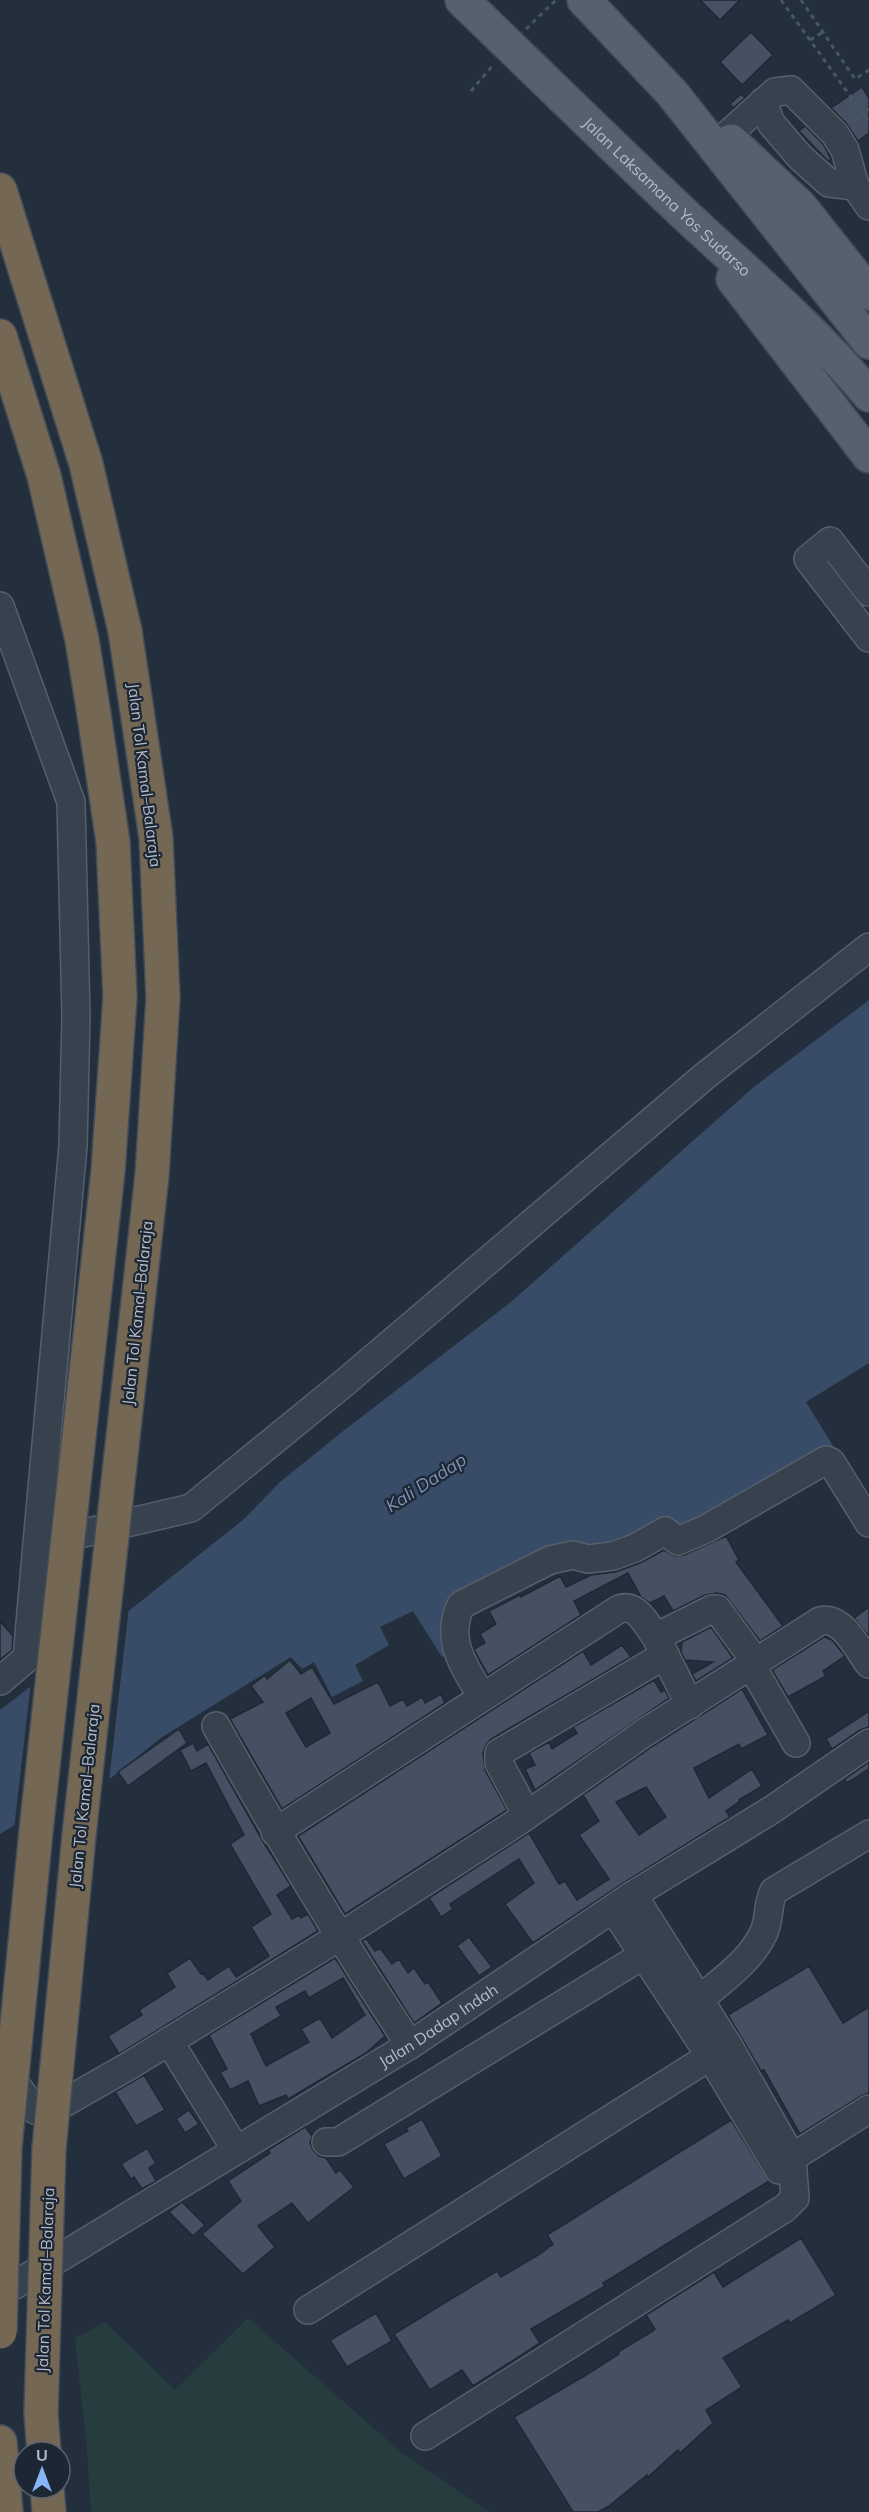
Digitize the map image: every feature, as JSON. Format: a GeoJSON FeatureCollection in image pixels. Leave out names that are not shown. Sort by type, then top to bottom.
{"type":"FeatureCollection","features":[{"type":"Feature","properties":{"kind":"highway","name":"Jalan Tol Kamal–Balaraja"},"geometry":{"type":"LineString","coordinates":[[0,190],[86,464],[125,632],[156,838],[163,998],[152,1175],[80,1824],[48,2149],[41,2414],[43,2440]]}},
{"type":"Feature","properties":{"kind":"highway"},"geometry":{"type":"LineString","coordinates":[[0,336],[44,476],[82,640],[113,842],[120,997],[108,1171],[36,1831],[5,2147],[0,2332]]}},
{"type":"Feature","properties":{"kind":"highway"},"geometry":{"type":"LineString","coordinates":[[0,2442],[6,2512]]}},
{"type":"Feature","properties":{"kind":"main road","name":"Jalan Laksamana Yos Sudarso"},"geometry":{"type":"LineString","coordinates":[[462,0],[682,212],[784,304],[846,367],[869,395]]}},
{"type":"Feature","properties":{"kind":"main road"},"geometry":{"type":"LineString","coordinates":[[584,0],[672,93],[869,342]]}},
{"type":"Feature","properties":{"kind":"main road"},"geometry":{"type":"LineString","coordinates":[[672,93],[726,136],[800,206],[869,293]]}},
{"type":"Feature","properties":{"kind":"main road"},"geometry":{"type":"LineString","coordinates":[[800,206],[806,262]]}},
{"type":"Feature","properties":{"kind":"main road"},"geometry":{"type":"LineString","coordinates":[[682,212],[869,456]]}},
{"type":"Feature","properties":{"kind":"street"},"geometry":{"type":"LineString","coordinates":[[726,136],[775,92],[791,90],[836,134],[845,150],[851,192]]}},
{"type":"Feature","properties":{"kind":"street"},"geometry":{"type":"LineString","coordinates":[[763,102],[771,123],[800,157],[851,192]]}},
{"type":"Feature","properties":{"kind":"street"},"geometry":{"type":"LineString","coordinates":[[800,206],[851,192]]}},
{"type":"Feature","properties":{"kind":"street"},"geometry":{"type":"LineString","coordinates":[[869,592],[830,542],[808,559],[869,638]]}},
{"type":"Feature","properties":{"kind":"street"},"geometry":{"type":"LineString","coordinates":[[0,606],[71,801],[76,1017],[73,1146],[27,1658],[0,1681]]}},
{"type":"Feature","properties":{"kind":"street"},"geometry":{"type":"LineString","coordinates":[[37,1544],[191,1508],[343,1384],[706,1075],[869,947]]}},
{"type":"Feature","properties":{"kind":"street"},"geometry":{"type":"LineString","coordinates":[[482,1697],[455,1646],[456,1624],[461,1605],[550,1560],[573,1555],[588,1559],[613,1556],[635,1548],[665,1531],[678,1542],[706,1529],[826,1460],[831,1462],[869,1523]]}},
{"type":"Feature","properties":{"kind":"street"},"geometry":{"type":"LineString","coordinates":[[275,1832],[626,1606],[634,1609],[660,1646],[690,1705]]}},
{"type":"Feature","properties":{"kind":"street"},"geometry":{"type":"LineString","coordinates":[[527,1815],[499,1763],[500,1753],[712,1609],[717,1609],[754,1664],[796,1743]]}},
{"type":"Feature","properties":{"kind":"street"},"geometry":{"type":"LineString","coordinates":[[3,2075],[35,2110],[45,2114],[339,1937],[527,1815],[644,1733],[820,1621],[829,1619],[839,1624],[869,1664]]}},
{"type":"Feature","properties":{"kind":"street"},"geometry":{"type":"LineString","coordinates":[[216,1726],[275,1832],[339,1937],[410,2045]]}},
{"type":"Feature","properties":{"kind":"street","name":"Jalan Dadap Indah"},"geometry":{"type":"LineString","coordinates":[[0,2294],[410,2045],[623,1903],[773,1809],[869,1743]]}},
{"type":"Feature","properties":{"kind":"street"},"geometry":{"type":"LineString","coordinates":[[699,2000],[740,1965],[760,1939],[767,1925],[770,1898],[774,1891],[869,1834]]}},
{"type":"Feature","properties":{"kind":"street"},"geometry":{"type":"LineString","coordinates":[[425,2436],[785,2208],[795,2198],[786,2169],[719,2051],[623,1903]]}},
{"type":"Feature","properties":{"kind":"street"},"geometry":{"type":"LineString","coordinates":[[653,1950],[699,2000],[719,2051]]}},
{"type":"Feature","properties":{"kind":"street"},"geometry":{"type":"LineString","coordinates":[[326,2142],[338,2142],[653,1950]]}},
{"type":"Feature","properties":{"kind":"street"},"geometry":{"type":"LineString","coordinates":[[169,2041],[236,2150]]}},
{"type":"Feature","properties":{"kind":"street"},"geometry":{"type":"LineString","coordinates":[[308,2310],[719,2051]]}},
{"type":"Feature","properties":{"kind":"street"},"geometry":{"type":"LineString","coordinates":[[786,2169],[869,2109]]}},
{"type":"Feature","properties":{"kind":"path"},"geometry":{"type":"LineString","coordinates":[[781,0],[869,122]]}},
{"type":"Feature","properties":{"kind":"path"},"geometry":{"type":"LineString","coordinates":[[801,0],[855,79],[869,70]]}},
{"type":"Feature","properties":{"kind":"path"},"geometry":{"type":"LineString","coordinates":[[810,40],[823,32]]}},
{"type":"Feature","properties":{"kind":"green space"},"geometry":{"type":"Polygon","coordinates":[[[248,2318],[402,2453],[489,2512],[91,2512],[75,2338],[105,2322],[175,2390],[248,2318]]]}},
{"type":"Feature","properties":{"kind":"water","name":"Kali Dadap"},"geometry":{"type":"Polygon","coordinates":[[[869,1000],[869,1363],[806,1402],[835,1449],[726,1511],[458,1599],[453,1652],[442,1657],[413,1611],[380,1627],[389,1645],[355,1665],[363,1681],[332,1697],[314,1662],[302,1669],[291,1657],[162,1737],[111,1778],[75,1778],[38,1799],[33,1814],[0,1834],[0,1710],[244,1519],[280,1482],[342,1432],[511,1302],[755,1086],[869,1000]]]}},
{"type":"Feature","properties":{"kind":"pier"},"geometry":{"type":"Polygon","coordinates":[[[129,1607],[109,1781],[76,1781],[40,1801],[35,1816],[14,1829],[31,1682],[129,1607]]]}},
{"type":"Feature","properties":{"kind":"building"},"geometry":{"type":"Polygon","coordinates":[[[700,0],[740,0],[720,20],[700,0]]]}},
{"type":"Feature","properties":{"kind":"building"},"geometry":{"type":"Polygon","coordinates":[[[751,32],[773,55],[742,85],[720,62],[751,32]]]}},
{"type":"Feature","properties":{"kind":"building"},"geometry":{"type":"Polygon","coordinates":[[[862,87],[869,98],[869,133],[858,141],[846,123],[831,108],[862,87]]]}},
{"type":"Feature","properties":{"kind":"building"},"geometry":{"type":"Polygon","coordinates":[[[741,94],[745,98],[733,108],[730,104],[741,94]]]}},
{"type":"Feature","properties":{"kind":"building"},"geometry":{"type":"Polygon","coordinates":[[[805,126],[823,144],[831,159],[828,161],[799,131],[805,126]]]}},
{"type":"Feature","properties":{"kind":"building"},"geometry":{"type":"Polygon","coordinates":[[[726,1536],[739,1560],[736,1562],[783,1626],[760,1641],[725,1595],[717,1593],[705,1595],[673,1611],[664,1596],[650,1603],[641,1597],[628,1573],[574,1601],[581,1615],[488,1675],[474,1649],[485,1643],[480,1634],[496,1624],[489,1611],[560,1576],[566,1587],[591,1575],[615,1572],[640,1563],[664,1550],[675,1556],[684,1555],[726,1536]]]}},
{"type":"Feature","properties":{"kind":"building"},"geometry":{"type":"Polygon","coordinates":[[[869,1607],[869,1636],[854,1618],[869,1607]]]}},
{"type":"Feature","properties":{"kind":"building"},"geometry":{"type":"Polygon","coordinates":[[[0,1621],[13,1636],[12,1650],[0,1660],[0,1621]]]}},
{"type":"Feature","properties":{"kind":"building"},"geometry":{"type":"Polygon","coordinates":[[[711,1627],[733,1658],[696,1681],[692,1674],[713,1662],[685,1660],[681,1652],[682,1642],[711,1627]]]}},
{"type":"Feature","properties":{"kind":"building"},"geometry":{"type":"Polygon","coordinates":[[[824,1637],[832,1640],[845,1656],[823,1671],[826,1676],[788,1697],[772,1670],[824,1637]]]}},
{"type":"Feature","properties":{"kind":"building"},"geometry":{"type":"Polygon","coordinates":[[[622,1645],[631,1657],[491,1739],[486,1745],[483,1753],[485,1770],[507,1810],[345,1914],[298,1836],[583,1651],[591,1665],[622,1645]]]}},
{"type":"Feature","properties":{"kind":"building"},"geometry":{"type":"Polygon","coordinates":[[[290,1660],[301,1674],[312,1667],[334,1704],[378,1682],[390,1706],[403,1699],[407,1706],[422,1697],[425,1703],[441,1694],[445,1703],[282,1809],[230,1719],[263,1702],[251,1686],[265,1675],[267,1679],[290,1660]],[[311,1698],[286,1713],[306,1747],[330,1733],[311,1698]]]}},
{"type":"Feature","properties":{"kind":"building"},"geometry":{"type":"Polygon","coordinates":[[[654,1680],[661,1692],[665,1690],[669,1698],[535,1790],[525,1769],[535,1765],[529,1753],[549,1742],[552,1749],[577,1733],[573,1727],[654,1680]]]}},
{"type":"Feature","properties":{"kind":"building"},"geometry":{"type":"Polygon","coordinates":[[[742,1689],[768,1735],[741,1749],[739,1744],[694,1768],[709,1798],[752,1769],[762,1786],[726,1811],[730,1817],[625,1882],[533,1943],[505,1904],[534,1883],[519,1859],[450,1904],[453,1909],[441,1917],[429,1898],[529,1833],[559,1884],[565,1881],[577,1900],[609,1879],[579,1835],[599,1821],[583,1795],[653,1746],[742,1689]],[[646,1787],[616,1802],[639,1835],[666,1817],[646,1787]]]}},
{"type":"Feature","properties":{"kind":"building"},"geometry":{"type":"Polygon","coordinates":[[[869,1711],[869,1727],[860,1730],[832,1749],[826,1739],[869,1711]]]}},
{"type":"Feature","properties":{"kind":"building"},"geometry":{"type":"Polygon","coordinates":[[[179,1729],[187,1743],[128,1786],[118,1772],[179,1729]]]}},
{"type":"Feature","properties":{"kind":"building"},"geometry":{"type":"Polygon","coordinates":[[[193,1743],[197,1751],[208,1744],[262,1840],[291,1886],[277,1895],[292,1919],[308,1914],[318,1931],[119,2054],[108,2036],[142,2015],[139,2010],[175,1987],[167,1973],[190,1958],[208,1980],[229,1966],[236,1977],[269,1956],[251,1927],[271,1914],[230,1844],[244,1835],[206,1763],[191,1771],[180,1750],[193,1743]]]}},
{"type":"Feature","properties":{"kind":"building"},"geometry":{"type":"Polygon","coordinates":[[[869,1762],[869,1769],[847,1783],[845,1779],[869,1762]]]}},
{"type":"Feature","properties":{"kind":"building"},"geometry":{"type":"Polygon","coordinates":[[[469,1937],[492,1967],[479,1976],[457,1946],[469,1937]]]}},
{"type":"Feature","properties":{"kind":"building"},"geometry":{"type":"Polygon","coordinates":[[[366,1938],[375,1951],[380,1948],[392,1964],[399,1959],[408,1973],[414,1968],[425,1984],[428,1982],[442,2003],[414,2023],[362,1941],[366,1938]]]}},
{"type":"Feature","properties":{"kind":"building"},"geometry":{"type":"Polygon","coordinates":[[[335,1958],[385,2036],[366,2053],[288,2099],[286,2095],[259,2106],[248,2081],[230,2090],[220,2072],[227,2069],[209,2035],[335,1958]],[[343,1978],[309,1998],[305,1991],[276,2007],[281,2016],[251,2034],[266,2066],[309,2042],[301,2029],[320,2018],[332,2038],[365,2015],[343,1978]]]}},
{"type":"Feature","properties":{"kind":"building"},"geometry":{"type":"Polygon","coordinates":[[[809,1966],[843,2023],[869,2007],[869,2093],[800,2134],[764,2070],[761,2071],[728,2015],[809,1966]]]}},
{"type":"Feature","properties":{"kind":"building"},"geometry":{"type":"Polygon","coordinates":[[[144,2075],[165,2110],[136,2126],[115,2092],[144,2075]]]}},
{"type":"Feature","properties":{"kind":"building"},"geometry":{"type":"Polygon","coordinates":[[[189,2110],[199,2124],[185,2133],[176,2119],[189,2110]]]}},
{"type":"Feature","properties":{"kind":"building"},"geometry":{"type":"Polygon","coordinates":[[[422,2119],[442,2156],[404,2179],[384,2144],[408,2131],[406,2128],[422,2119]]]}},
{"type":"Feature","properties":{"kind":"building"},"geometry":{"type":"Polygon","coordinates":[[[731,2120],[769,2181],[603,2283],[605,2286],[531,2329],[540,2343],[473,2386],[462,2370],[430,2390],[394,2334],[497,2271],[501,2277],[540,2254],[553,2244],[547,2235],[731,2120]]]}},
{"type":"Feature","properties":{"kind":"building"},"geometry":{"type":"Polygon","coordinates":[[[305,2127],[312,2136],[310,2143],[313,2150],[319,2156],[326,2158],[336,2173],[340,2170],[354,2187],[308,2223],[292,2203],[258,2226],[275,2247],[243,2274],[202,2234],[241,2201],[228,2181],[270,2153],[268,2150],[305,2127]]]}},
{"type":"Feature","properties":{"kind":"building"},"geometry":{"type":"Polygon","coordinates":[[[147,2148],[156,2163],[149,2168],[156,2181],[142,2189],[134,2177],[131,2179],[121,2164],[147,2148]]]}},
{"type":"Feature","properties":{"kind":"building"},"geometry":{"type":"Polygon","coordinates":[[[182,2202],[205,2225],[193,2236],[169,2212],[182,2202]]]}},
{"type":"Feature","properties":{"kind":"building"},"geometry":{"type":"Polygon","coordinates":[[[801,2238],[836,2295],[790,2323],[788,2320],[723,2358],[742,2387],[706,2410],[713,2423],[680,2453],[678,2450],[648,2477],[647,2475],[609,2506],[598,2512],[573,2512],[514,2417],[586,2375],[653,2331],[655,2329],[646,2315],[714,2272],[723,2287],[801,2238]]]}},
{"type":"Feature","properties":{"kind":"building"},"geometry":{"type":"Polygon","coordinates":[[[376,2313],[392,2341],[347,2367],[330,2340],[376,2313]]]}}]}
